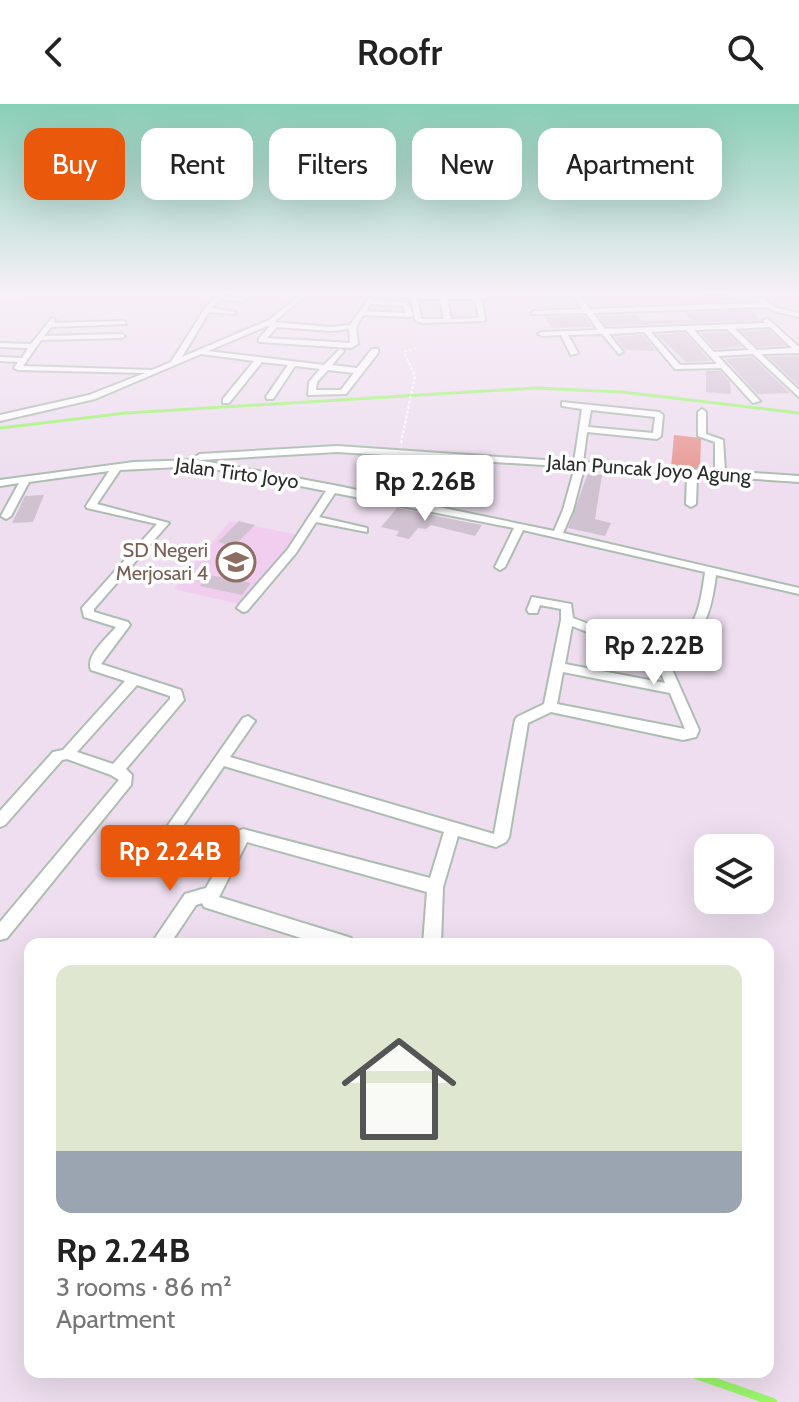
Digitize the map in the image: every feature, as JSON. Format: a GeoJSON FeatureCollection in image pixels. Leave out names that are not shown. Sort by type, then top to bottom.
{"type":"FeatureCollection","features":[{"type":"Feature","properties":{"kind":"street"},"geometry":{"type":"LineString","coordinates":[[27,355],[18,368],[157,371]]}},
{"type":"Feature","properties":{"kind":"street"},"geometry":{"type":"LineString","coordinates":[[174,363],[179,355]]}},
{"type":"Feature","properties":{"kind":"street"},"geometry":{"type":"LineString","coordinates":[[0,418],[92,397],[196,355]]}},
{"type":"Feature","properties":{"kind":"street"},"geometry":{"type":"LineString","coordinates":[[216,355],[360,371]]}},
{"type":"Feature","properties":{"kind":"street"},"geometry":{"type":"LineString","coordinates":[[337,355],[313,382],[311,393],[341,393],[372,355]]}},
{"type":"Feature","properties":{"kind":"street"},"geometry":{"type":"LineString","coordinates":[[667,355],[678,367],[723,366]]}},
{"type":"Feature","properties":{"kind":"street"},"geometry":{"type":"LineString","coordinates":[[713,355],[756,401]]}},
{"type":"Feature","properties":{"kind":"street"},"geometry":{"type":"LineString","coordinates":[[757,355],[799,395]]}},
{"type":"Feature","properties":{"kind":"street"},"geometry":{"type":"LineString","coordinates":[[0,359],[23,360]]}},
{"type":"Feature","properties":{"kind":"street"},"geometry":{"type":"LineString","coordinates":[[226,401],[260,359]]}},
{"type":"Feature","properties":{"kind":"street"},"geometry":{"type":"LineString","coordinates":[[270,397],[294,362]]}},
{"type":"Feature","properties":{"kind":"street"},"geometry":{"type":"LineString","coordinates":[[565,404],[657,414],[658,435],[588,430]]}},
{"type":"Feature","properties":{"kind":"street"},"geometry":{"type":"LineString","coordinates":[[557,535],[583,463],[592,407]]}},
{"type":"Feature","properties":{"kind":"street"},"geometry":{"type":"LineString","coordinates":[[702,412],[702,436],[719,440],[720,474]]}},
{"type":"Feature","properties":{"kind":"street","name":"Jalan Puncak Joyo Agung"},"geometry":{"type":"LineString","coordinates":[[164,462],[312,449],[583,463],[799,479]]}},
{"type":"Feature","properties":{"kind":"street","name":"Jalan Tirto Joyo"},"geometry":{"type":"LineString","coordinates":[[0,483],[164,462],[228,467],[520,526],[799,591]]}},
{"type":"Feature","properties":{"kind":"street"},"geometry":{"type":"LineString","coordinates":[[583,463],[667,463]]}},
{"type":"Feature","properties":{"kind":"street"},"geometry":{"type":"LineString","coordinates":[[116,468],[91,506],[164,523],[87,611],[124,625],[96,658],[95,667],[176,693],[177,700],[116,771]]}},
{"type":"Feature","properties":{"kind":"street"},"geometry":{"type":"LineString","coordinates":[[691,504],[692,472]]}},
{"type":"Feature","properties":{"kind":"street"},"geometry":{"type":"LineString","coordinates":[[6,516],[25,481]]}},
{"type":"Feature","properties":{"kind":"street"},"geometry":{"type":"LineString","coordinates":[[243,608],[292,551],[333,488]]}},
{"type":"Feature","properties":{"kind":"street"},"geometry":{"type":"LineString","coordinates":[[314,519],[363,530]]}},
{"type":"Feature","properties":{"kind":"street"},"geometry":{"type":"LineString","coordinates":[[500,567],[520,526]]}},
{"type":"Feature","properties":{"kind":"street"},"geometry":{"type":"LineString","coordinates":[[660,656],[691,639],[703,615],[711,570]]}},
{"type":"Feature","properties":{"kind":"street"},"geometry":{"type":"LineString","coordinates":[[533,610],[536,600],[567,607],[550,707]]}},
{"type":"Feature","properties":{"kind":"street"},"geometry":{"type":"LineString","coordinates":[[221,760],[496,841],[501,837],[522,720],[550,707],[688,734],[692,730],[660,656],[567,620]]}},
{"type":"Feature","properties":{"kind":"street"},"geometry":{"type":"LineString","coordinates":[[558,667],[676,690]]}},
{"type":"Feature","properties":{"kind":"street"},"geometry":{"type":"LineString","coordinates":[[67,754],[134,680]]}},
{"type":"Feature","properties":{"kind":"street"},"geometry":{"type":"LineString","coordinates":[[169,835],[248,721]]}},
{"type":"Feature","properties":{"kind":"street"},"geometry":{"type":"LineString","coordinates":[[0,821],[58,756],[67,754],[125,775],[126,781],[1,933]]}},
{"type":"Feature","properties":{"kind":"street"},"geometry":{"type":"LineString","coordinates":[[432,938],[435,887],[453,829]]}},
{"type":"Feature","properties":{"kind":"street"},"geometry":{"type":"LineString","coordinates":[[325,938],[210,902],[211,894],[243,835],[435,887]]}},
{"type":"Feature","properties":{"kind":"street"},"geometry":{"type":"LineString","coordinates":[[164,938],[191,899],[211,894]]}},
{"type":"Feature","properties":{"kind":"path"},"geometry":{"type":"LineString","coordinates":[[399,453],[411,402],[414,367],[406,355]]}},
{"type":"Feature","properties":{"kind":"shaded area"},"geometry":{"type":"Polygon","coordinates":[[[674,435],[701,438],[700,470],[671,468],[674,435]]]}},
{"type":"Feature","properties":{"kind":"shaded area","name":"SD Negeri Merjosari 4"},"geometry":{"type":"Polygon","coordinates":[[[230,521],[298,535],[239,604],[174,589],[230,521]]]}},
{"type":"Feature","properties":{"kind":"building"},"geometry":{"type":"Polygon","coordinates":[[[678,355],[704,355],[710,361],[686,362],[678,355]]]}},
{"type":"Feature","properties":{"kind":"building"},"geometry":{"type":"Polygon","coordinates":[[[799,356],[799,386],[768,357],[799,356]]]}},
{"type":"Feature","properties":{"kind":"building"},"geometry":{"type":"Polygon","coordinates":[[[752,357],[790,393],[757,394],[725,359],[752,357]]]}},
{"type":"Feature","properties":{"kind":"building"},"geometry":{"type":"Polygon","coordinates":[[[706,371],[720,371],[730,382],[731,394],[706,392],[706,371]]]}},
{"type":"Feature","properties":{"kind":"building"},"geometry":{"type":"Polygon","coordinates":[[[588,473],[602,475],[595,519],[611,523],[605,536],[568,528],[588,473]]]}},
{"type":"Feature","properties":{"kind":"building"},"geometry":{"type":"Polygon","coordinates":[[[44,495],[33,522],[12,523],[25,496],[44,495]]]}},
{"type":"Feature","properties":{"kind":"building"},"geometry":{"type":"Polygon","coordinates":[[[397,508],[482,525],[475,536],[431,525],[426,529],[418,528],[409,539],[396,536],[399,531],[381,527],[397,508]]]}},
{"type":"Feature","properties":{"kind":"building"},"geometry":{"type":"Polygon","coordinates":[[[239,521],[255,525],[234,546],[218,542],[239,521]]]}},
{"type":"Feature","properties":{"kind":"building"},"geometry":{"type":"Polygon","coordinates":[[[209,575],[251,583],[242,595],[200,586],[209,575]]]}},
{"type":"Feature","properties":{"kind":"waterway"},"geometry":{"type":"LineString","coordinates":[[0,428],[126,413],[535,388],[622,392],[799,413]]}},
{"type":"Feature","properties":{"kind":"waterway"},"geometry":{"type":"LineString","coordinates":[[704,1378],[773,1402]]}},
{"type":"Feature","properties":{"kind":"place","name":"SD Negeri Merjosari 4"},"geometry":{"type":"Point","coordinates":[236,562]}}]}
